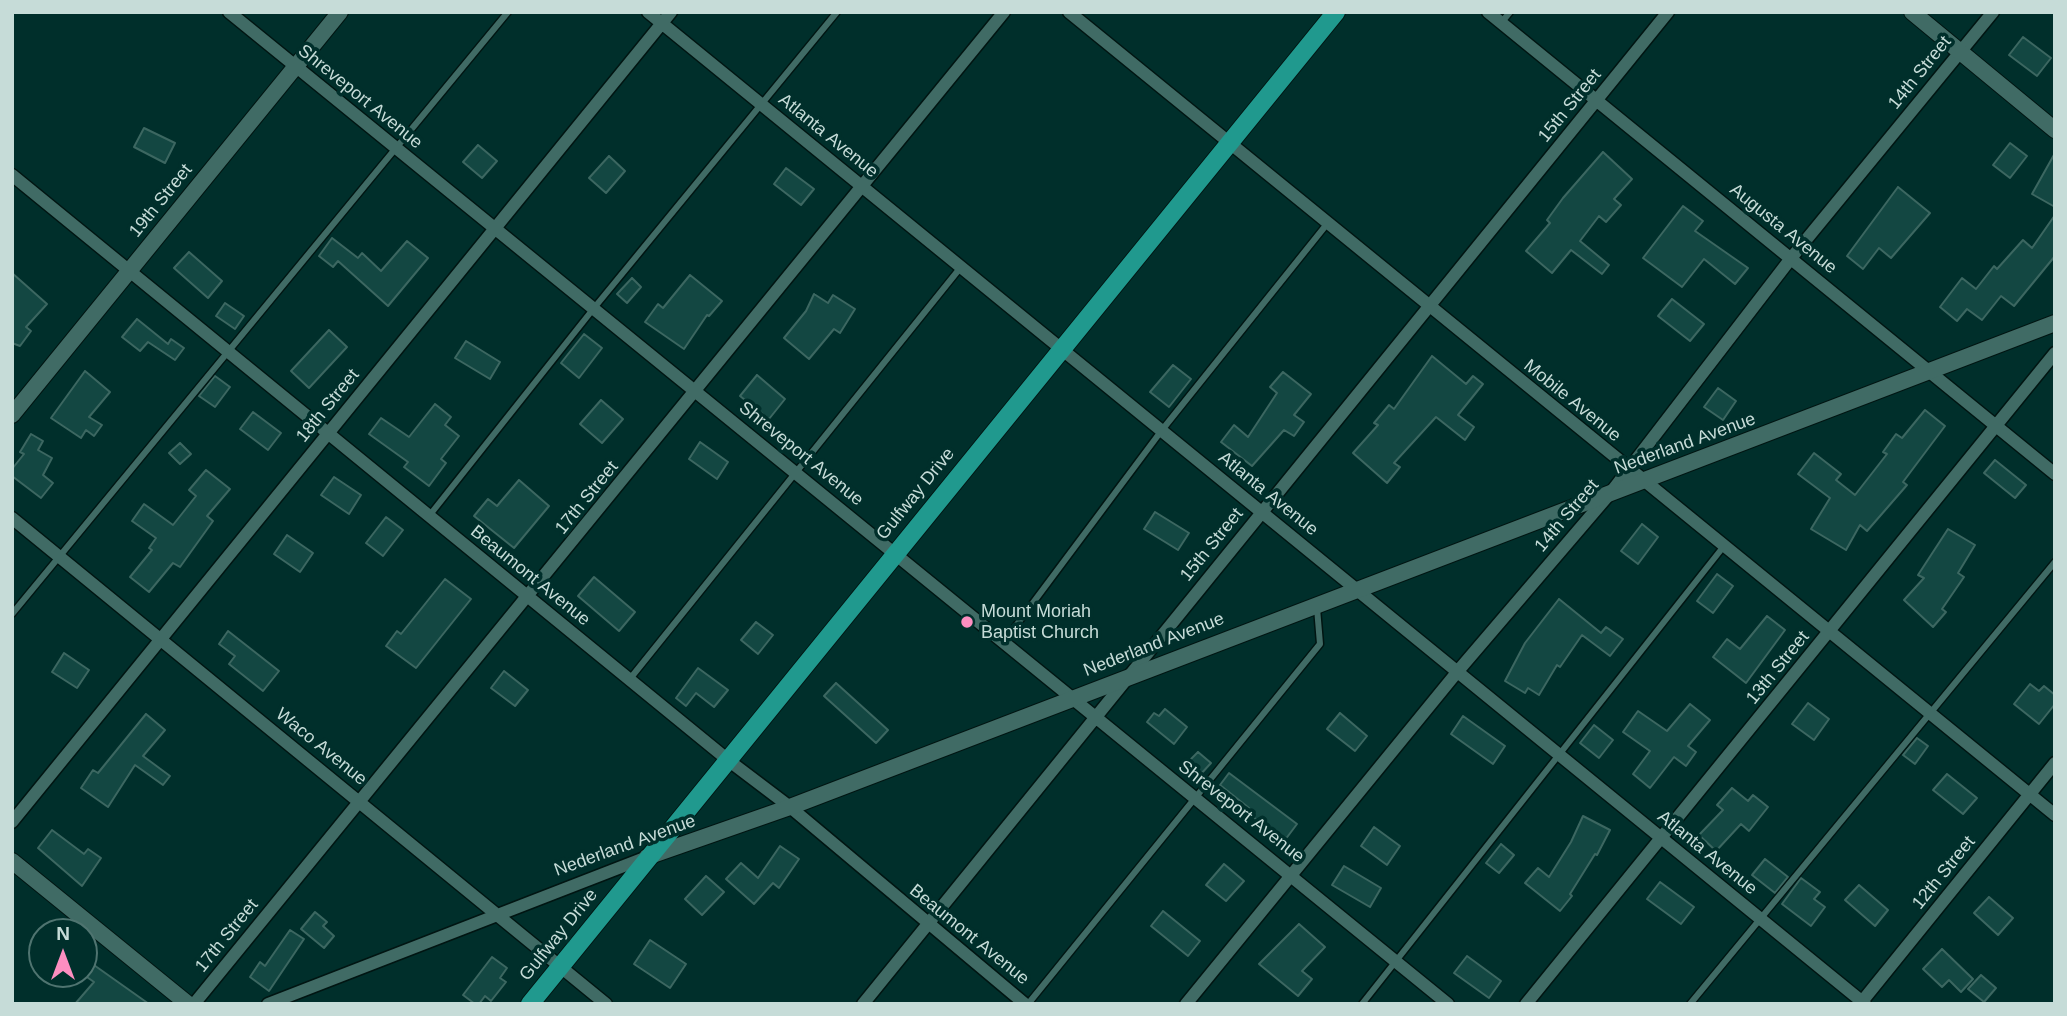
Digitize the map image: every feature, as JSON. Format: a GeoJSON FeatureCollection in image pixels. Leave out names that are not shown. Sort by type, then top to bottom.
{"type":"FeatureCollection","features":[{"type":"Feature","properties":{"kind":"main road","name":"Gulfway Drive"},"geometry":{"type":"LineString","coordinates":[[530,1004],[1336,12]]}},
{"type":"Feature","properties":{"kind":"street","name":"Shreveport Avenue"},"geometry":{"type":"LineString","coordinates":[[229,12],[1448,1004]]}},
{"type":"Feature","properties":{"kind":"street","name":"19th Street"},"geometry":{"type":"LineString","coordinates":[[12,415],[340,12]]}},
{"type":"Feature","properties":{"kind":"street","name":"Atlanta Avenue"},"geometry":{"type":"LineString","coordinates":[[648,12],[1863,1003]]}},
{"type":"Feature","properties":{"kind":"street","name":"18th Street"},"geometry":{"type":"LineString","coordinates":[[12,822],[671,12]]}},
{"type":"Feature","properties":{"kind":"street","name":"17th Street"},"geometry":{"type":"LineString","coordinates":[[194,1004],[1004,12]]}},
{"type":"Feature","properties":{"kind":"street","name":"Mobile Avenue"},"geometry":{"type":"LineString","coordinates":[[1069,12],[2055,815]]}},
{"type":"Feature","properties":{"kind":"street","name":"Augusta Avenue"},"geometry":{"type":"LineString","coordinates":[[1488,12],[1791,257],[1926,373],[2055,474]]}},
{"type":"Feature","properties":{"kind":"street","name":"15th Street"},"geometry":{"type":"LineString","coordinates":[[863,1004],[1668,12]]}},
{"type":"Feature","properties":{"kind":"street"},"geometry":{"type":"LineString","coordinates":[[1912,12],[2055,130]]}},
{"type":"Feature","properties":{"kind":"street","name":"14th Street"},"geometry":{"type":"LineString","coordinates":[[1186,1004],[1458,671],[1612,491],[1791,257],[1993,12]]}},
{"type":"Feature","properties":{"kind":"street","name":"Beaumont Avenue"},"geometry":{"type":"LineString","coordinates":[[12,175],[528,598],[790,807],[1027,1004]]}},
{"type":"Feature","properties":{"kind":"street","name":"Nederland Avenue"},"geometry":{"type":"LineString","coordinates":[[268,1004],[2055,323]]}},
{"type":"Feature","properties":{"kind":"street","name":"13th Street"},"geometry":{"type":"LineString","coordinates":[[1526,1004],[2055,353]]}},
{"type":"Feature","properties":{"kind":"street","name":"Waco Avenue"},"geometry":{"type":"LineString","coordinates":[[12,518],[500,914],[606,1004]]}},
{"type":"Feature","properties":{"kind":"street","name":"12th Street"},"geometry":{"type":"LineString","coordinates":[[1863,1003],[2055,763]]}},
{"type":"Feature","properties":{"kind":"street"},"geometry":{"type":"LineString","coordinates":[[12,861],[188,1004]]}},
{"type":"Feature","properties":{"kind":"lane"},"geometry":{"type":"LineString","coordinates":[[12,614],[508,12]]}},
{"type":"Feature","properties":{"kind":"lane"},"geometry":{"type":"LineString","coordinates":[[429,516],[593,308],[837,12]]}},
{"type":"Feature","properties":{"kind":"lane"},"geometry":{"type":"LineString","coordinates":[[1501,23],[1510,12]]}},
{"type":"Feature","properties":{"kind":"lane"},"geometry":{"type":"LineString","coordinates":[[1003,643],[1162,430],[1327,224]]}},
{"type":"Feature","properties":{"kind":"lane"},"geometry":{"type":"LineString","coordinates":[[629,680],[961,267]]}},
{"type":"Feature","properties":{"kind":"lane"},"geometry":{"type":"LineString","coordinates":[[1362,1004],[1560,757],[1724,546]]}},
{"type":"Feature","properties":{"kind":"lane"},"geometry":{"type":"LineString","coordinates":[[1690,1004],[2055,562]]}},
{"type":"Feature","properties":{"kind":"lane"},"geometry":{"type":"LineString","coordinates":[[1027,1004],[1320,644],[1317,603]]}},
{"type":"Feature","properties":{"kind":"building"},"geometry":{"type":"Polygon","coordinates":[[[2023,37],[2051,58],[2037,76],[2009,55],[2023,37]]]}},
{"type":"Feature","properties":{"kind":"building"},"geometry":{"type":"Polygon","coordinates":[[[144,128],[175,143],[165,163],[134,147],[144,128]]]}},
{"type":"Feature","properties":{"kind":"building"},"geometry":{"type":"Polygon","coordinates":[[[2010,143],[2027,156],[2010,178],[1993,165],[2010,143]]]}},
{"type":"Feature","properties":{"kind":"building"},"geometry":{"type":"Polygon","coordinates":[[[478,145],[497,161],[482,178],[463,162],[478,145]]]}},
{"type":"Feature","properties":{"kind":"building"},"geometry":{"type":"Polygon","coordinates":[[[1603,152],[1632,179],[1614,199],[1621,205],[1606,222],[1599,216],[1580,241],[1609,265],[1602,274],[1571,250],[1552,273],[1526,251],[1550,223],[1547,220],[1563,198],[1603,152]]]}},
{"type":"Feature","properties":{"kind":"building"},"geometry":{"type":"Polygon","coordinates":[[[2055,153],[2055,207],[2032,194],[2055,153]]]}},
{"type":"Feature","properties":{"kind":"building"},"geometry":{"type":"Polygon","coordinates":[[[609,156],[625,171],[606,193],[589,178],[609,156]]]}},
{"type":"Feature","properties":{"kind":"building"},"geometry":{"type":"Polygon","coordinates":[[[786,168],[814,189],[801,205],[774,184],[786,168]]]}},
{"type":"Feature","properties":{"kind":"building"},"geometry":{"type":"Polygon","coordinates":[[[1898,187],[1930,213],[1891,258],[1879,248],[1863,269],[1847,256],[1898,187]]]}},
{"type":"Feature","properties":{"kind":"building"},"geometry":{"type":"Polygon","coordinates":[[[1683,206],[1703,221],[1695,231],[1748,268],[1735,284],[1704,259],[1682,287],[1643,258],[1683,206]]]}},
{"type":"Feature","properties":{"kind":"building"},"geometry":{"type":"Polygon","coordinates":[[[2055,215],[2055,256],[2014,306],[2001,296],[1982,320],[1967,309],[1957,321],[1940,307],[1962,278],[1976,289],[1994,266],[1997,269],[2023,240],[2032,248],[2055,215]]]}},
{"type":"Feature","properties":{"kind":"building"},"geometry":{"type":"Polygon","coordinates":[[[332,238],[358,258],[362,253],[381,271],[407,241],[428,258],[388,306],[338,261],[333,267],[319,256],[332,238]]]}},
{"type":"Feature","properties":{"kind":"building"},"geometry":{"type":"Polygon","coordinates":[[[189,252],[222,281],[208,298],[174,268],[189,252]]]}},
{"type":"Feature","properties":{"kind":"building"},"geometry":{"type":"Polygon","coordinates":[[[12,273],[47,304],[26,327],[31,331],[20,346],[12,343],[12,273]]]}},
{"type":"Feature","properties":{"kind":"building"},"geometry":{"type":"Polygon","coordinates":[[[690,275],[722,301],[707,315],[684,349],[645,322],[658,304],[663,308],[690,275]]]}},
{"type":"Feature","properties":{"kind":"building"},"geometry":{"type":"Polygon","coordinates":[[[632,278],[641,287],[627,303],[617,294],[632,278]]]}},
{"type":"Feature","properties":{"kind":"building"},"geometry":{"type":"Polygon","coordinates":[[[814,294],[828,303],[833,295],[855,309],[840,333],[834,329],[809,359],[784,338],[806,311],[814,294]]]}},
{"type":"Feature","properties":{"kind":"building"},"geometry":{"type":"Polygon","coordinates":[[[1672,299],[1704,324],[1690,341],[1658,316],[1672,299]]]}},
{"type":"Feature","properties":{"kind":"building"},"geometry":{"type":"Polygon","coordinates":[[[225,303],[244,316],[235,329],[216,316],[225,303]]]}},
{"type":"Feature","properties":{"kind":"building"},"geometry":{"type":"Polygon","coordinates":[[[137,319],[168,344],[171,339],[184,348],[175,360],[148,342],[140,351],[122,337],[137,319]]]}},
{"type":"Feature","properties":{"kind":"building"},"geometry":{"type":"Polygon","coordinates":[[[329,330],[347,347],[309,388],[291,371],[329,330]]]}},
{"type":"Feature","properties":{"kind":"building"},"geometry":{"type":"Polygon","coordinates":[[[584,334],[602,348],[579,378],[561,363],[584,334]]]}},
{"type":"Feature","properties":{"kind":"building"},"geometry":{"type":"Polygon","coordinates":[[[466,341],[500,362],[490,379],[455,358],[466,341]]]}},
{"type":"Feature","properties":{"kind":"building"},"geometry":{"type":"Polygon","coordinates":[[[1432,356],[1466,384],[1473,376],[1483,384],[1458,415],[1474,427],[1465,440],[1436,417],[1394,463],[1400,467],[1387,483],[1353,453],[1378,425],[1374,423],[1389,405],[1394,409],[1432,356]]]}},
{"type":"Feature","properties":{"kind":"building"},"geometry":{"type":"Polygon","coordinates":[[[1173,365],[1191,379],[1169,407],[1150,392],[1173,365]]]}},
{"type":"Feature","properties":{"kind":"building"},"geometry":{"type":"Polygon","coordinates":[[[85,371],[110,392],[89,417],[102,425],[94,436],[86,430],[81,438],[51,418],[85,371]]]}},
{"type":"Feature","properties":{"kind":"building"},"geometry":{"type":"Polygon","coordinates":[[[1283,372],[1311,394],[1294,415],[1304,422],[1294,436],[1284,430],[1252,466],[1221,442],[1234,425],[1248,437],[1277,393],[1270,387],[1283,372]]]}},
{"type":"Feature","properties":{"kind":"building"},"geometry":{"type":"Polygon","coordinates":[[[757,375],[785,399],[769,419],[740,396],[757,375]]]}},
{"type":"Feature","properties":{"kind":"building"},"geometry":{"type":"Polygon","coordinates":[[[215,376],[230,387],[215,407],[199,396],[215,376]]]}},
{"type":"Feature","properties":{"kind":"building"},"geometry":{"type":"Polygon","coordinates":[[[1718,388],[1736,401],[1723,420],[1704,407],[1718,388]]]}},
{"type":"Feature","properties":{"kind":"building"},"geometry":{"type":"Polygon","coordinates":[[[601,400],[623,419],[602,443],[580,424],[601,400]]]}},
{"type":"Feature","properties":{"kind":"building"},"geometry":{"type":"Polygon","coordinates":[[[435,404],[451,417],[445,425],[459,436],[441,459],[446,463],[429,486],[404,467],[408,462],[369,434],[381,418],[409,437],[435,404]]]}},
{"type":"Feature","properties":{"kind":"building"},"geometry":{"type":"Polygon","coordinates":[[[1925,410],[1945,426],[1903,482],[1907,485],[1867,531],[1860,525],[1846,550],[1811,529],[1830,498],[1798,474],[1814,453],[1841,474],[1836,480],[1855,495],[1887,454],[1883,452],[1896,434],[1902,438],[1925,410]]]}},
{"type":"Feature","properties":{"kind":"building"},"geometry":{"type":"Polygon","coordinates":[[[253,412],[281,433],[268,450],[240,429],[253,412]]]}},
{"type":"Feature","properties":{"kind":"building"},"geometry":{"type":"Polygon","coordinates":[[[31,434],[43,441],[38,450],[52,458],[43,475],[53,483],[41,498],[12,476],[12,469],[24,454],[20,452],[31,434]]]}},
{"type":"Feature","properties":{"kind":"building"},"geometry":{"type":"Polygon","coordinates":[[[700,442],[728,462],[717,479],[689,459],[700,442]]]}},
{"type":"Feature","properties":{"kind":"building"},"geometry":{"type":"Polygon","coordinates":[[[180,443],[191,454],[180,464],[169,453],[180,443]]]}},
{"type":"Feature","properties":{"kind":"building"},"geometry":{"type":"Polygon","coordinates":[[[1995,460],[2026,485],[2015,498],[1984,473],[1995,460]]]}},
{"type":"Feature","properties":{"kind":"building"},"geometry":{"type":"Polygon","coordinates":[[[206,470],[230,489],[207,516],[213,521],[180,567],[173,563],[149,592],[130,577],[152,550],[149,548],[156,538],[132,521],[144,504],[173,525],[196,496],[189,490],[206,470]]]}},
{"type":"Feature","properties":{"kind":"building"},"geometry":{"type":"Polygon","coordinates":[[[334,477],[361,495],[349,514],[321,495],[334,477]]]}},
{"type":"Feature","properties":{"kind":"building"},"geometry":{"type":"Polygon","coordinates":[[[519,480],[549,506],[514,548],[474,516],[488,499],[497,506],[519,480]]]}},
{"type":"Feature","properties":{"kind":"building"},"geometry":{"type":"Polygon","coordinates":[[[1155,512],[1189,533],[1178,550],[1144,529],[1155,512]]]}},
{"type":"Feature","properties":{"kind":"building"},"geometry":{"type":"Polygon","coordinates":[[[386,517],[403,530],[383,556],[366,543],[386,517]]]}},
{"type":"Feature","properties":{"kind":"building"},"geometry":{"type":"Polygon","coordinates":[[[1642,524],[1658,537],[1638,564],[1621,551],[1642,524]]]}},
{"type":"Feature","properties":{"kind":"building"},"geometry":{"type":"Polygon","coordinates":[[[1948,529],[1975,545],[1958,573],[1964,577],[1942,609],[1946,612],[1933,627],[1904,600],[1924,578],[1918,575],[1948,529]]]}},
{"type":"Feature","properties":{"kind":"building"},"geometry":{"type":"Polygon","coordinates":[[[287,535],[313,553],[300,572],[274,554],[287,535]]]}},
{"type":"Feature","properties":{"kind":"building"},"geometry":{"type":"Polygon","coordinates":[[[1717,574],[1733,586],[1713,613],[1697,601],[1717,574]]]}},
{"type":"Feature","properties":{"kind":"building"},"geometry":{"type":"Polygon","coordinates":[[[594,577],[635,612],[619,631],[578,596],[594,577]]]}},
{"type":"Feature","properties":{"kind":"building"},"geometry":{"type":"Polygon","coordinates":[[[445,579],[471,599],[416,668],[386,646],[397,631],[401,634],[445,579]]]}},
{"type":"Feature","properties":{"kind":"building"},"geometry":{"type":"Polygon","coordinates":[[[1559,599],[1601,633],[1606,627],[1623,639],[1610,656],[1582,635],[1560,667],[1557,665],[1539,695],[1528,688],[1525,693],[1505,681],[1525,643],[1559,599]]]}},
{"type":"Feature","properties":{"kind":"building"},"geometry":{"type":"Polygon","coordinates":[[[1767,616],[1785,630],[1746,683],[1713,657],[1727,639],[1740,649],[1767,616]]]}},
{"type":"Feature","properties":{"kind":"building"},"geometry":{"type":"Polygon","coordinates":[[[756,622],[773,635],[758,654],[741,640],[756,622]]]}},
{"type":"Feature","properties":{"kind":"building"},"geometry":{"type":"Polygon","coordinates":[[[228,631],[279,671],[263,691],[229,664],[235,656],[219,644],[228,631]]]}},
{"type":"Feature","properties":{"kind":"building"},"geometry":{"type":"Polygon","coordinates":[[[64,653],[89,670],[77,688],[52,672],[64,653]]]}},
{"type":"Feature","properties":{"kind":"building"},"geometry":{"type":"Polygon","coordinates":[[[698,668],[728,690],[714,707],[696,693],[686,706],[676,698],[698,668]]]}},
{"type":"Feature","properties":{"kind":"building"},"geometry":{"type":"Polygon","coordinates":[[[504,671],[528,690],[515,706],[491,688],[504,671]]]}},
{"type":"Feature","properties":{"kind":"building"},"geometry":{"type":"Polygon","coordinates":[[[836,683],[888,730],[876,743],[824,696],[836,683]]]}},
{"type":"Feature","properties":{"kind":"building"},"geometry":{"type":"Polygon","coordinates":[[[2030,684],[2039,691],[2044,686],[2055,695],[2055,704],[2039,724],[2014,704],[2030,684]]]}},
{"type":"Feature","properties":{"kind":"building"},"geometry":{"type":"Polygon","coordinates":[[[1808,703],[1829,719],[1814,740],[1792,724],[1808,703]]]}},
{"type":"Feature","properties":{"kind":"building"},"geometry":{"type":"Polygon","coordinates":[[[1690,704],[1710,720],[1688,746],[1696,752],[1686,766],[1674,757],[1650,788],[1633,774],[1650,751],[1623,732],[1638,711],[1667,731],[1690,704]]]}},
{"type":"Feature","properties":{"kind":"building"},"geometry":{"type":"Polygon","coordinates":[[[1165,709],[1187,727],[1174,744],[1147,722],[1154,713],[1159,716],[1165,709]]]}},
{"type":"Feature","properties":{"kind":"building"},"geometry":{"type":"Polygon","coordinates":[[[1340,713],[1367,736],[1355,751],[1327,729],[1340,713]]]}},
{"type":"Feature","properties":{"kind":"building"},"geometry":{"type":"Polygon","coordinates":[[[146,714],[165,730],[143,756],[170,776],[163,785],[135,765],[108,807],[81,788],[93,770],[98,773],[146,714]]]}},
{"type":"Feature","properties":{"kind":"building"},"geometry":{"type":"Polygon","coordinates":[[[1463,716],[1505,746],[1493,764],[1451,734],[1463,716]]]}},
{"type":"Feature","properties":{"kind":"building"},"geometry":{"type":"Polygon","coordinates":[[[1594,725],[1613,740],[1599,758],[1580,743],[1594,725]]]}},
{"type":"Feature","properties":{"kind":"building"},"geometry":{"type":"Polygon","coordinates":[[[1917,738],[1928,746],[1915,764],[1903,755],[1917,738]]]}},
{"type":"Feature","properties":{"kind":"building"},"geometry":{"type":"Polygon","coordinates":[[[1198,752],[1211,763],[1200,775],[1187,763],[1198,752]]]}},
{"type":"Feature","properties":{"kind":"building"},"geometry":{"type":"Polygon","coordinates":[[[1229,773],[1297,824],[1285,840],[1246,812],[1249,808],[1220,785],[1229,773]]]}},
{"type":"Feature","properties":{"kind":"building"},"geometry":{"type":"Polygon","coordinates":[[[1947,774],[1977,798],[1963,814],[1933,790],[1947,774]]]}},
{"type":"Feature","properties":{"kind":"building"},"geometry":{"type":"Polygon","coordinates":[[[1732,788],[1748,801],[1753,795],[1768,807],[1749,831],[1741,824],[1716,851],[1699,835],[1723,810],[1717,805],[1732,788]]]}},
{"type":"Feature","properties":{"kind":"building"},"geometry":{"type":"Polygon","coordinates":[[[1583,816],[1610,830],[1597,855],[1595,854],[1570,894],[1572,896],[1560,911],[1525,883],[1538,868],[1549,877],[1571,842],[1583,816]]]}},
{"type":"Feature","properties":{"kind":"building"},"geometry":{"type":"Polygon","coordinates":[[[1374,827],[1400,846],[1387,865],[1361,846],[1374,827]]]}},
{"type":"Feature","properties":{"kind":"building"},"geometry":{"type":"Polygon","coordinates":[[[52,830],[84,854],[88,849],[101,858],[82,886],[38,848],[52,830]]]}},
{"type":"Feature","properties":{"kind":"building"},"geometry":{"type":"Polygon","coordinates":[[[1501,844],[1514,855],[1499,873],[1486,863],[1501,844]]]}},
{"type":"Feature","properties":{"kind":"building"},"geometry":{"type":"Polygon","coordinates":[[[780,846],[799,859],[779,888],[773,883],[754,904],[726,879],[741,863],[758,878],[780,846]]]}},
{"type":"Feature","properties":{"kind":"building"},"geometry":{"type":"Polygon","coordinates":[[[1765,859],[1788,877],[1775,893],[1752,875],[1765,859]]]}},
{"type":"Feature","properties":{"kind":"building"},"geometry":{"type":"Polygon","coordinates":[[[1224,864],[1244,881],[1226,901],[1206,885],[1224,864]]]}},
{"type":"Feature","properties":{"kind":"building"},"geometry":{"type":"Polygon","coordinates":[[[1344,866],[1381,888],[1370,907],[1332,885],[1344,866]]]}},
{"type":"Feature","properties":{"kind":"building"},"geometry":{"type":"Polygon","coordinates":[[[706,876],[724,892],[702,915],[685,899],[706,876]]]}},
{"type":"Feature","properties":{"kind":"building"},"geometry":{"type":"Polygon","coordinates":[[[1801,878],[1820,892],[1814,899],[1825,907],[1811,926],[1782,904],[1801,878]]]}},
{"type":"Feature","properties":{"kind":"building"},"geometry":{"type":"Polygon","coordinates":[[[1660,882],[1694,907],[1681,924],[1647,899],[1660,882]]]}},
{"type":"Feature","properties":{"kind":"building"},"geometry":{"type":"Polygon","coordinates":[[[1859,885],[1888,910],[1875,926],[1845,900],[1859,885]]]}},
{"type":"Feature","properties":{"kind":"building"},"geometry":{"type":"Polygon","coordinates":[[[1989,897],[2013,918],[1998,935],[1974,913],[1989,897]]]}},
{"type":"Feature","properties":{"kind":"building"},"geometry":{"type":"Polygon","coordinates":[[[1163,911],[1200,941],[1188,956],[1151,926],[1163,911]]]}},
{"type":"Feature","properties":{"kind":"building"},"geometry":{"type":"Polygon","coordinates":[[[315,912],[327,922],[323,926],[334,936],[324,948],[301,929],[315,912]]]}},
{"type":"Feature","properties":{"kind":"building"},"geometry":{"type":"Polygon","coordinates":[[[1299,924],[1325,947],[1302,971],[1312,979],[1298,996],[1259,964],[1299,924]]]}},
{"type":"Feature","properties":{"kind":"building"},"geometry":{"type":"Polygon","coordinates":[[[290,930],[304,939],[269,991],[250,977],[260,962],[265,966],[290,930]]]}},
{"type":"Feature","properties":{"kind":"building"},"geometry":{"type":"Polygon","coordinates":[[[650,940],[686,964],[670,988],[634,964],[650,940]]]}},
{"type":"Feature","properties":{"kind":"building"},"geometry":{"type":"Polygon","coordinates":[[[1942,949],[1973,979],[1961,992],[1949,980],[1942,987],[1923,969],[1942,949]]]}},
{"type":"Feature","properties":{"kind":"building"},"geometry":{"type":"Polygon","coordinates":[[[1467,956],[1501,981],[1489,998],[1454,973],[1467,956]]]}},
{"type":"Feature","properties":{"kind":"building"},"geometry":{"type":"Polygon","coordinates":[[[492,957],[507,968],[500,978],[506,982],[491,1001],[485,996],[479,1004],[475,1004],[463,995],[492,957]]]}},
{"type":"Feature","properties":{"kind":"building"},"geometry":{"type":"Polygon","coordinates":[[[98,968],[149,1004],[75,1004],[89,988],[98,988],[98,968]]]}},
{"type":"Feature","properties":{"kind":"building"},"geometry":{"type":"Polygon","coordinates":[[[1981,975],[1996,988],[1984,1002],[1968,989],[1981,975]]]}},
{"type":"Feature","properties":{"kind":"place","name":"Mount Moriah Baptist Church"},"geometry":{"type":"Point","coordinates":[967,622]}}]}
